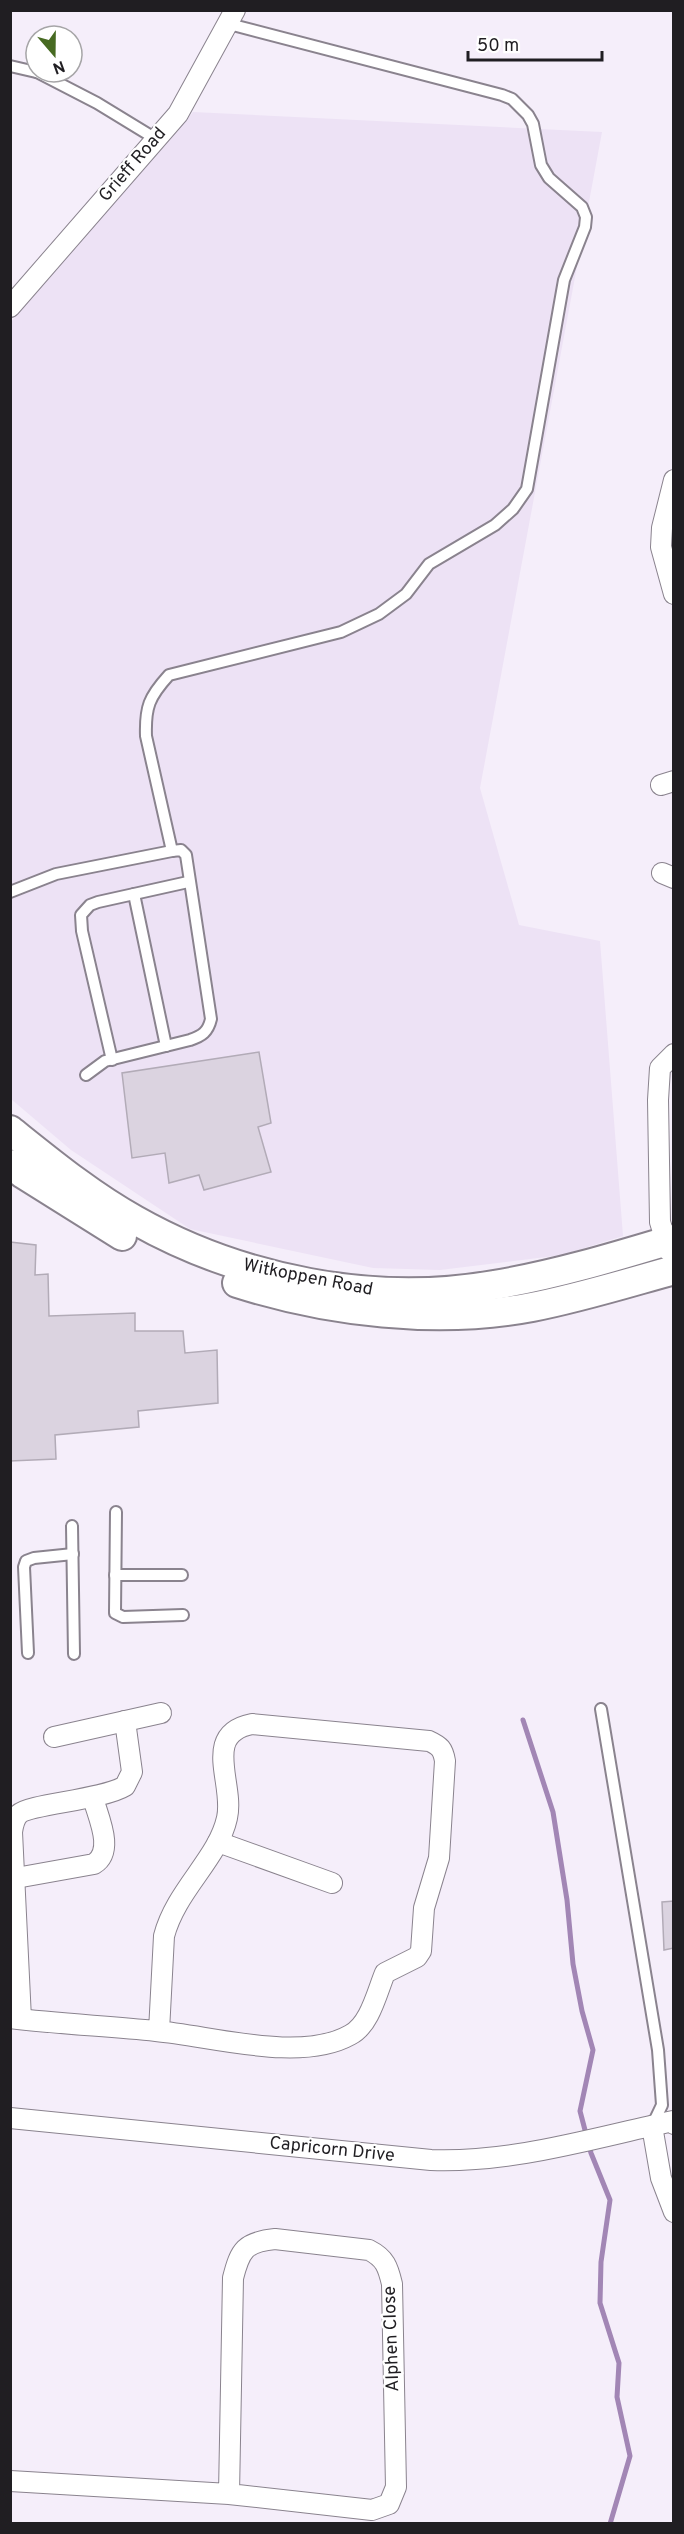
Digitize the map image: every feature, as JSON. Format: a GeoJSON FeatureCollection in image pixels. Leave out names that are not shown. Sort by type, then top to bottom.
{"type":"FeatureCollection","features":[{"type":"Feature","properties":{"kind":"main road","name":"Witkoppen Road"},"geometry":{"type":"LineString","coordinates":[[10,1130],[88,1191],[135,1220],[193,1249],[256,1271],[342,1288],[444,1302]]}},
{"type":"Feature","properties":{"kind":"main road","name":"Witkoppen Road"},"geometry":{"type":"LineString","coordinates":[[10,1164],[126,1238],[197,1271],[281,1297],[374,1312],[444,1302],[491,1299],[531,1308],[672,1254]]}},
{"type":"Feature","properties":{"kind":"street","name":"Grieff Road"},"geometry":{"type":"LineString","coordinates":[[11,306],[186,102],[232,17]]}},
{"type":"Feature","properties":{"kind":"street"},"geometry":{"type":"LineString","coordinates":[[674,480],[662,528],[661,547],[674,594]]}},
{"type":"Feature","properties":{"kind":"street"},"geometry":{"type":"LineString","coordinates":[[672,1254],[660,1222],[666,1114],[660,1068],[674,1054]]}},
{"type":"Feature","properties":{"kind":"street"},"geometry":{"type":"LineString","coordinates":[[54,1737],[161,1713]]}},
{"type":"Feature","properties":{"kind":"street"},"geometry":{"type":"LineString","coordinates":[[125,1721],[132,1772],[122,1788],[93,1798],[19,1813],[15,1820],[12,1832],[16,1878],[16,2018],[159,2031],[289,2049],[325,2044],[351,2035],[363,2024],[385,1973],[417,1957],[420,1951],[424,1908],[439,1858],[445,1761],[443,1751],[429,1741],[252,1724],[243,1726],[228,1736],[224,1746],[228,1811],[218,1842],[180,1897],[168,1923],[164,1936],[159,2031]]}},
{"type":"Feature","properties":{"kind":"street"},"geometry":{"type":"LineString","coordinates":[[16,1878],[94,1864],[102,1858],[105,1848],[93,1798]]}},
{"type":"Feature","properties":{"kind":"street"},"geometry":{"type":"LineString","coordinates":[[218,1842],[332,1883]]}},
{"type":"Feature","properties":{"kind":"street","name":"Capricorn Drive"},"geometry":{"type":"LineString","coordinates":[[10,2118],[431,2160],[465,2161],[558,2147],[673,2123]]}},
{"type":"Feature","properties":{"kind":"street"},"geometry":{"type":"LineString","coordinates":[[652,2126],[661,2178],[674,2212]]}},
{"type":"Feature","properties":{"kind":"street","name":"Alphen Close"},"geometry":{"type":"LineString","coordinates":[[10,2481],[229,2494],[372,2510],[389,2504],[396,2487],[392,2284],[387,2264],[381,2256],[369,2250],[275,2239],[259,2241],[245,2248],[238,2259],[233,2278],[229,2494]]}},
{"type":"Feature","properties":{"kind":"lane"},"geometry":{"type":"LineString","coordinates":[[172,851],[146,736],[145,717],[153,693],[169,675],[341,632],[380,614],[405,594],[429,564],[495,525],[513,509],[527,489],[564,280],[586,222],[582,207],[549,178],[537,150],[533,124],[528,115],[512,99],[232,17]]}},
{"type":"Feature","properties":{"kind":"lane"},"geometry":{"type":"LineString","coordinates":[[60,84],[98,103],[156,139]]}},
{"type":"Feature","properties":{"kind":"lane"},"geometry":{"type":"LineString","coordinates":[[10,892],[56,874],[172,851],[181,850],[186,855],[188,882],[211,1019],[209,1028],[201,1036],[105,1061],[86,1075]]}},
{"type":"Feature","properties":{"kind":"lane"},"geometry":{"type":"LineString","coordinates":[[112,1059],[80,921],[81,915],[90,905],[188,882]]}},
{"type":"Feature","properties":{"kind":"lane"},"geometry":{"type":"LineString","coordinates":[[134,894],[166,1046]]}},
{"type":"Feature","properties":{"kind":"lane"},"geometry":{"type":"LineString","coordinates":[[116,1512],[114,1611],[117,1615],[183,1615]]}},
{"type":"Feature","properties":{"kind":"lane"},"geometry":{"type":"LineString","coordinates":[[72,1526],[74,1654]]}},
{"type":"Feature","properties":{"kind":"lane"},"geometry":{"type":"LineString","coordinates":[[28,1653],[24,1567],[26,1561],[73,1554]]}},
{"type":"Feature","properties":{"kind":"lane"},"geometry":{"type":"LineString","coordinates":[[115,1575],[182,1575]]}},
{"type":"Feature","properties":{"kind":"lane"},"geometry":{"type":"LineString","coordinates":[[601,1708],[658,2050],[662,2105],[652,2126]]}},
{"type":"Feature","properties":{"kind":"lane","name":"Capricorn Drive"},"geometry":{"type":"LineString","coordinates":[[662,2105],[673,2123]]}},
{"type":"Feature","properties":{"kind":"shaded area"},"geometry":{"type":"Polygon","coordinates":[[[193,112],[602,132],[480,788],[519,925],[600,941],[623,1236],[562,1255],[440,1270],[373,1268],[190,1229],[71,1150],[11,1099],[11,322],[193,112]]]}},
{"type":"Feature","properties":{"kind":"building"},"geometry":{"type":"Polygon","coordinates":[[[259,1052],[271,1123],[258,1127],[271,1172],[204,1190],[199,1175],[169,1183],[165,1153],[132,1158],[122,1073],[259,1052]]]}},
{"type":"Feature","properties":{"kind":"building"},"geometry":{"type":"Polygon","coordinates":[[[10,1242],[36,1245],[35,1275],[48,1274],[49,1316],[135,1313],[135,1331],[183,1331],[185,1353],[217,1350],[218,1403],[138,1411],[139,1427],[55,1435],[56,1459],[10,1461],[10,1242]]]}},
{"type":"Feature","properties":{"kind":"building"},"geometry":{"type":"Polygon","coordinates":[[[674,1901],[674,1948],[664,1950],[662,1902],[674,1901]]]}},
{"type":"Feature","properties":{"kind":"waterway"},"geometry":{"type":"LineString","coordinates":[[523,1720],[553,1812],[567,1900],[573,1964],[582,2011],[593,2050],[580,2111],[591,2153],[610,2200],[601,2262],[600,2303],[619,2363],[617,2397],[630,2456],[610,2524]]}}]}
